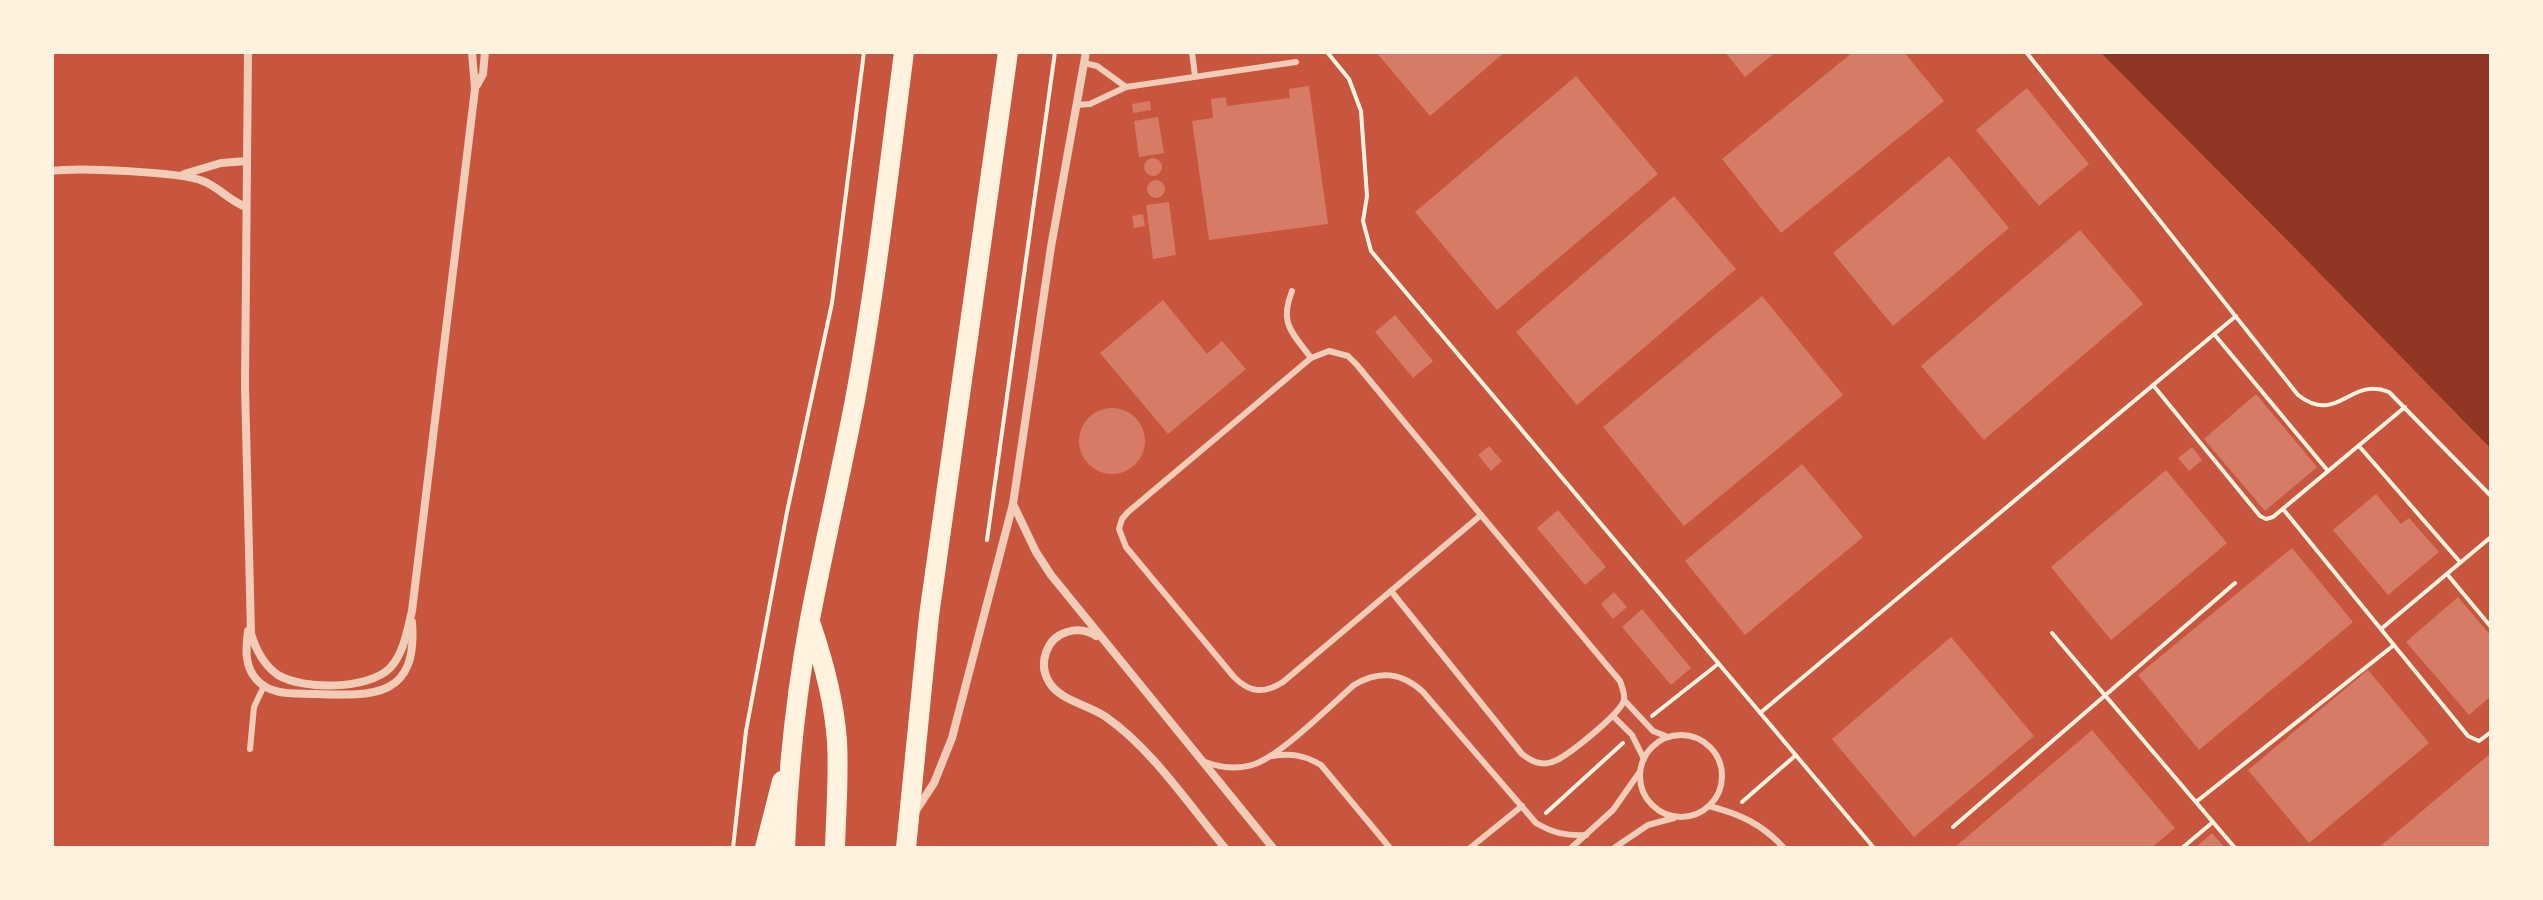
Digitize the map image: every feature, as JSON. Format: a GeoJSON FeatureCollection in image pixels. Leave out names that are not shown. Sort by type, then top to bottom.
{"type":"FeatureCollection","features":[{"type":"Feature","properties":{"kind":"main road"},"geometry":{"type":"LineString","coordinates":[[785,848],[790,758],[810,621],[859,379],[904,52]]}},
{"type":"Feature","properties":{"kind":"main road"},"geometry":{"type":"LineString","coordinates":[[906,848],[931,600],[1008,52]]}},
{"type":"Feature","properties":{"kind":"main road"},"geometry":{"type":"LineString","coordinates":[[810,621],[825,665],[835,717],[838,771],[835,848]]}},
{"type":"Feature","properties":{"kind":"main road"},"geometry":{"type":"LineString","coordinates":[[765,848],[776,795],[790,758]]}},
{"type":"Feature","properties":{"kind":"street"},"geometry":{"type":"LineString","coordinates":[[248,52],[245,386],[251,634],[256,650],[276,674],[325,689],[366,694],[377,692],[397,681],[404,673],[413,652],[412,611]]}},
{"type":"Feature","properties":{"kind":"street"},"geometry":{"type":"LineString","coordinates":[[250,74],[256,52]]}},
{"type":"Feature","properties":{"kind":"street"},"geometry":{"type":"LineString","coordinates":[[250,619],[246,655],[255,678],[264,686],[287,693],[358,684],[381,676],[397,659],[402,648],[412,611],[475,89],[472,52]]}},
{"type":"Feature","properties":{"kind":"street"},"geometry":{"type":"LineString","coordinates":[[475,89],[483,74],[485,52]]}},
{"type":"Feature","properties":{"kind":"street"},"geometry":{"type":"LineString","coordinates":[[907,823],[934,783],[952,738],[1013,504],[1051,247],[1086,52]]}},
{"type":"Feature","properties":{"kind":"street"},"geometry":{"type":"LineString","coordinates":[[183,175],[221,163],[247,161]]}},
{"type":"Feature","properties":{"kind":"street"},"geometry":{"type":"LineString","coordinates":[[54,170],[183,175],[206,182],[231,201],[246,207]]}},
{"type":"Feature","properties":{"kind":"street"},"geometry":{"type":"LineString","coordinates":[[1013,504],[1036,552],[1199,760],[1273,848]]}},
{"type":"Feature","properties":{"kind":"street"},"geometry":{"type":"LineString","coordinates":[[1103,640],[1091,632],[1076,630],[1062,633],[1051,643],[1044,656],[1044,671],[1050,684],[1061,694],[1102,714],[1121,728],[1225,848]]}},
{"type":"Feature","properties":{"kind":"lane"},"geometry":{"type":"LineString","coordinates":[[1192,52],[1195,76]]}},
{"type":"Feature","properties":{"kind":"lane"},"geometry":{"type":"LineString","coordinates":[[1077,105],[1094,103],[1126,87],[1296,62]]}},
{"type":"Feature","properties":{"kind":"lane"},"geometry":{"type":"LineString","coordinates":[[1084,63],[1097,66],[1126,87]]}},
{"type":"Feature","properties":{"kind":"lane"},"geometry":{"type":"LineString","coordinates":[[1292,291],[1285,319],[1311,358]]}},
{"type":"Feature","properties":{"kind":"lane"},"geometry":{"type":"LineString","coordinates":[[1391,591],[1522,754],[1531,761],[1541,764],[1560,758],[1620,709],[1624,690],[1620,681],[1357,365],[1339,352],[1329,351],[1311,358],[1128,512],[1119,529],[1121,538],[1234,677],[1244,687],[1257,691],[1271,690],[1283,682],[1481,515]]}},
{"type":"Feature","properties":{"kind":"lane"},"geometry":{"type":"LineString","coordinates":[[1272,756],[1354,685],[1382,674],[1398,676],[1412,682],[1423,692],[1536,823],[1551,832],[1568,836],[1586,835]]}},
{"type":"Feature","properties":{"kind":"lane"},"geometry":{"type":"LineString","coordinates":[[250,749],[254,707],[264,686]]}},
{"type":"Feature","properties":{"kind":"lane"},"geometry":{"type":"LineString","coordinates":[[1624,700],[1653,731],[1668,737]]}},
{"type":"Feature","properties":{"kind":"lane"},"geometry":{"type":"LineString","coordinates":[[1613,716],[1632,735],[1644,759]]}},
{"type":"Feature","properties":{"kind":"lane"},"geometry":{"type":"LineString","coordinates":[[1614,848],[1648,825],[1690,816],[1709,806],[1721,787],[1721,765],[1717,755],[1701,739],[1679,734],[1650,749],[1644,759],[1641,781],[1650,802],[1668,815],[1679,817]]}},
{"type":"Feature","properties":{"kind":"lane"},"geometry":{"type":"LineString","coordinates":[[1199,760],[1217,767],[1236,768],[1289,753],[1306,757],[1321,765],[1390,848]]}},
{"type":"Feature","properties":{"kind":"lane"},"geometry":{"type":"LineString","coordinates":[[1571,848],[1618,804],[1641,770]]}},
{"type":"Feature","properties":{"kind":"lane"},"geometry":{"type":"LineString","coordinates":[[1470,848],[1522,806]]}},
{"type":"Feature","properties":{"kind":"lane"},"geometry":{"type":"LineString","coordinates":[[1709,806],[1752,821],[1784,848]]}},
{"type":"Feature","properties":{"kind":"path"},"geometry":{"type":"LineString","coordinates":[[733,848],[746,731],[787,512],[832,303],[864,52]]}},
{"type":"Feature","properties":{"kind":"path"},"geometry":{"type":"LineString","coordinates":[[987,543],[995,466],[1055,52]]}},
{"type":"Feature","properties":{"kind":"path"},"geometry":{"type":"LineString","coordinates":[[1327,52],[1349,79],[1361,111],[1367,196],[1363,221],[1371,251],[1874,848]]}},
{"type":"Feature","properties":{"kind":"path"},"geometry":{"type":"LineString","coordinates":[[2026,52],[2298,395],[2309,404],[2322,407],[2335,404],[2368,387],[2389,392],[2491,496]]}},
{"type":"Feature","properties":{"kind":"path"},"geometry":{"type":"LineString","coordinates":[[1760,713],[2236,316]]}},
{"type":"Feature","properties":{"kind":"path"},"geometry":{"type":"LineString","coordinates":[[2214,334],[2328,471]]}},
{"type":"Feature","properties":{"kind":"path"},"geometry":{"type":"LineString","coordinates":[[2153,385],[2260,516],[2270,519],[2405,407]]}},
{"type":"Feature","properties":{"kind":"path"},"geometry":{"type":"LineString","coordinates":[[2359,446],[2460,562]]}},
{"type":"Feature","properties":{"kind":"path"},"geometry":{"type":"LineString","coordinates":[[2283,509],[2471,739],[2479,741],[2491,732]]}},
{"type":"Feature","properties":{"kind":"path"},"geometry":{"type":"LineString","coordinates":[[2381,629],[2491,537]]}},
{"type":"Feature","properties":{"kind":"path"},"geometry":{"type":"LineString","coordinates":[[2447,574],[2491,627]]}},
{"type":"Feature","properties":{"kind":"path"},"geometry":{"type":"LineString","coordinates":[[1953,827],[2235,583]]}},
{"type":"Feature","properties":{"kind":"path"},"geometry":{"type":"LineString","coordinates":[[2052,633],[2235,848]]}},
{"type":"Feature","properties":{"kind":"path"},"geometry":{"type":"LineString","coordinates":[[2196,802],[2394,645]]}},
{"type":"Feature","properties":{"kind":"path"},"geometry":{"type":"LineString","coordinates":[[1732,812],[1796,755]]}},
{"type":"Feature","properties":{"kind":"path"},"geometry":{"type":"LineString","coordinates":[[2182,848],[2213,822]]}},
{"type":"Feature","properties":{"kind":"shaded area"},"geometry":{"type":"Polygon","coordinates":[[[2100,52],[2491,52],[2491,449],[2100,52]]]}},
{"type":"Feature","properties":{"kind":"pier"},"geometry":{"type":"Polygon","coordinates":[[[2096,52],[2100,52],[2294,247],[2491,449],[2491,453],[2096,52]]]}},
{"type":"Feature","properties":{"kind":"building"},"geometry":{"type":"Polygon","coordinates":[[[1376,52],[1505,52],[1430,116],[1376,52]]]}},
{"type":"Feature","properties":{"kind":"building"},"geometry":{"type":"Polygon","coordinates":[[[1725,52],[1776,52],[1745,77],[1725,52]]]}},
{"type":"Feature","properties":{"kind":"building"},"geometry":{"type":"Polygon","coordinates":[[[1853,52],[1904,52],[1944,101],[1781,233],[1722,159],[1853,52]]]}},
{"type":"Feature","properties":{"kind":"building"},"geometry":{"type":"Polygon","coordinates":[[[1576,76],[1658,174],[1497,310],[1415,212],[1576,76]]]}},
{"type":"Feature","properties":{"kind":"building"},"geometry":{"type":"Polygon","coordinates":[[[1309,86],[1328,224],[1209,240],[1192,121],[1213,118],[1211,99],[1226,97],[1227,106],[1290,98],[1289,89],[1309,86]]]}},
{"type":"Feature","properties":{"kind":"building"},"geometry":{"type":"Polygon","coordinates":[[[2027,88],[2089,164],[2039,206],[1976,130],[2027,88]]]}},
{"type":"Feature","properties":{"kind":"building"},"geometry":{"type":"Polygon","coordinates":[[[1150,101],[1151,110],[1133,113],[1132,104],[1150,101]]]}},
{"type":"Feature","properties":{"kind":"building"},"geometry":{"type":"Polygon","coordinates":[[[1158,117],[1164,153],[1139,157],[1134,121],[1158,117]]]}},
{"type":"Feature","properties":{"kind":"building"},"geometry":{"type":"Polygon","coordinates":[[[1949,156],[2009,228],[1893,326],[1833,253],[1949,156]]]}},
{"type":"Feature","properties":{"kind":"building"},"geometry":{"type":"Polygon","coordinates":[[[1153,158],[1162,167],[1153,176],[1144,167],[1153,158]]]}},
{"type":"Feature","properties":{"kind":"building"},"geometry":{"type":"Polygon","coordinates":[[[1156,180],[1165,189],[1156,198],[1147,189],[1156,180]]]}},
{"type":"Feature","properties":{"kind":"building"},"geometry":{"type":"Polygon","coordinates":[[[1674,196],[1736,269],[1577,405],[1516,332],[1674,196]]]}},
{"type":"Feature","properties":{"kind":"building"},"geometry":{"type":"Polygon","coordinates":[[[1169,202],[1176,255],[1153,259],[1146,205],[1169,202]]]}},
{"type":"Feature","properties":{"kind":"building"},"geometry":{"type":"Polygon","coordinates":[[[1143,214],[1145,226],[1134,228],[1132,216],[1143,214]]]}},
{"type":"Feature","properties":{"kind":"building"},"geometry":{"type":"Polygon","coordinates":[[[2080,230],[2143,304],[1984,440],[1921,366],[2080,230]]]}},
{"type":"Feature","properties":{"kind":"building"},"geometry":{"type":"Polygon","coordinates":[[[1762,296],[1843,395],[1684,526],[1603,427],[1762,296]]]}},
{"type":"Feature","properties":{"kind":"building"},"geometry":{"type":"Polygon","coordinates":[[[1163,300],[1207,354],[1222,341],[1246,369],[1168,434],[1100,353],[1163,300]]]}},
{"type":"Feature","properties":{"kind":"building"},"geometry":{"type":"Polygon","coordinates":[[[1395,315],[1433,361],[1413,378],[1375,332],[1395,315]]]}},
{"type":"Feature","properties":{"kind":"building"},"geometry":{"type":"Polygon","coordinates":[[[2256,394],[2317,467],[2265,511],[2204,439],[2256,394]]]}},
{"type":"Feature","properties":{"kind":"building"},"geometry":{"type":"Polygon","coordinates":[[[1105,408],[1119,408],[1131,413],[1140,422],[1145,441],[1143,454],[1136,465],[1119,474],[1105,474],[1093,469],[1084,460],[1079,448],[1079,434],[1084,422],[1093,413],[1105,408]]]}},
{"type":"Feature","properties":{"kind":"building"},"geometry":{"type":"Polygon","coordinates":[[[1489,446],[1502,461],[1491,471],[1478,455],[1489,446]]]}},
{"type":"Feature","properties":{"kind":"building"},"geometry":{"type":"Polygon","coordinates":[[[2192,447],[2202,460],[2189,471],[2178,458],[2192,447]]]}},
{"type":"Feature","properties":{"kind":"building"},"geometry":{"type":"Polygon","coordinates":[[[1802,464],[1863,537],[1745,635],[1685,561],[1802,464]]]}},
{"type":"Feature","properties":{"kind":"building"},"geometry":{"type":"Polygon","coordinates":[[[2166,470],[2227,543],[2111,640],[2051,567],[2166,470]]]}},
{"type":"Feature","properties":{"kind":"building"},"geometry":{"type":"Polygon","coordinates":[[[2376,494],[2401,524],[2409,518],[2439,552],[2388,595],[2333,530],[2376,494]]]}},
{"type":"Feature","properties":{"kind":"building"},"geometry":{"type":"Polygon","coordinates":[[[1558,510],[1606,567],[1585,585],[1537,528],[1558,510]]]}},
{"type":"Feature","properties":{"kind":"building"},"geometry":{"type":"Polygon","coordinates":[[[2292,548],[2353,622],[2199,750],[2138,675],[2292,548]]]}},
{"type":"Feature","properties":{"kind":"building"},"geometry":{"type":"Polygon","coordinates":[[[1614,592],[1627,607],[1613,619],[1601,604],[1614,592]]]}},
{"type":"Feature","properties":{"kind":"building"},"geometry":{"type":"Polygon","coordinates":[[[2458,597],[2491,636],[2491,696],[2469,715],[2406,642],[2458,597]]]}},
{"type":"Feature","properties":{"kind":"building"},"geometry":{"type":"Polygon","coordinates":[[[1642,609],[1691,668],[1671,685],[1622,627],[1642,609]]]}},
{"type":"Feature","properties":{"kind":"building"},"geometry":{"type":"Polygon","coordinates":[[[1951,637],[2034,736],[1914,837],[1832,739],[1951,637]]]}},
{"type":"Feature","properties":{"kind":"building"},"geometry":{"type":"Polygon","coordinates":[[[2368,670],[2429,743],[2309,843],[2248,770],[2368,670]]]}},
{"type":"Feature","properties":{"kind":"building"},"geometry":{"type":"Polygon","coordinates":[[[2092,730],[2175,828],[2151,848],[1954,848],[2092,730]]]}},
{"type":"Feature","properties":{"kind":"building"},"geometry":{"type":"Polygon","coordinates":[[[2491,753],[2491,848],[2378,848],[2491,753]]]}},
{"type":"Feature","properties":{"kind":"building"},"geometry":{"type":"Polygon","coordinates":[[[2212,833],[2225,848],[2195,848],[2212,833]]]}}]}
